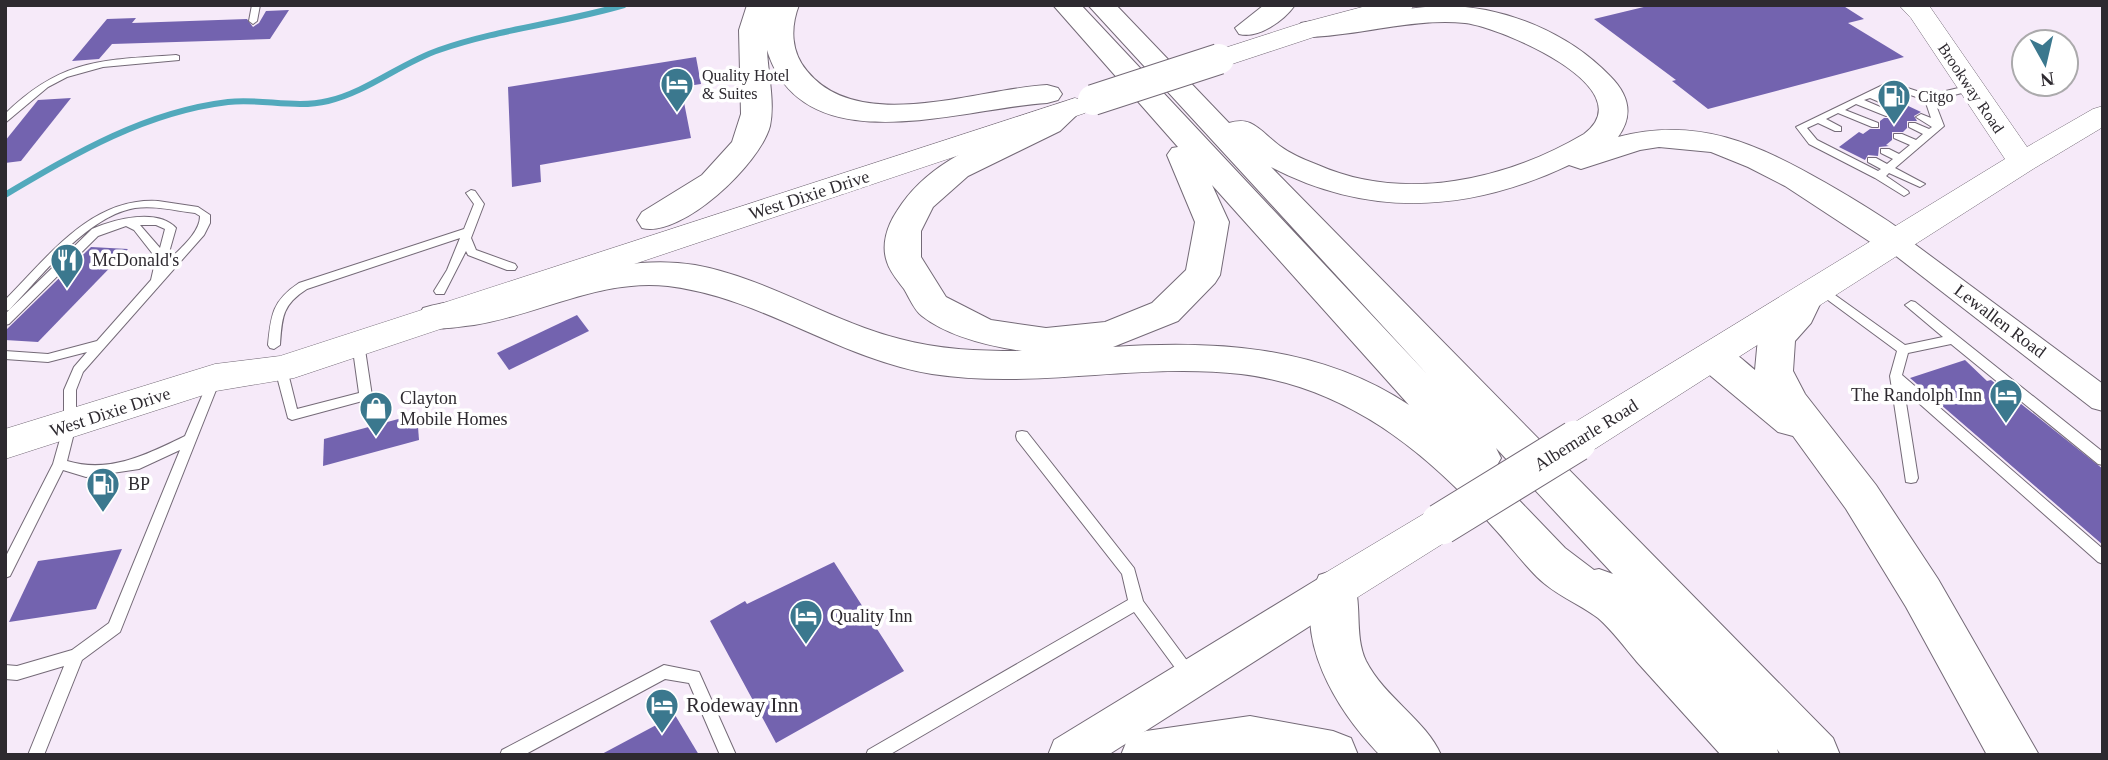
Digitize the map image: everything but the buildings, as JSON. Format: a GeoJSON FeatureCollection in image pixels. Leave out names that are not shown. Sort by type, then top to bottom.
{"type":"FeatureCollection","features":[{"type":"Feature","properties":{"kind":"highway"},"geometry":{"type":"LineString","coordinates":[[654,220],[684,203],[717,177],[742,152],[750,138],[755,112],[752,51],[755,17],[761,5]]}},
{"type":"Feature","properties":{"kind":"highway"},"geometry":{"type":"LineString","coordinates":[[785,5],[778,32],[781,54],[802,86],[830,103],[867,112],[911,113],[1071,97]]}},
{"type":"Feature","properties":{"kind":"highway"},"geometry":{"type":"LineString","coordinates":[[1066,5],[1275,191],[1815,755]]}},
{"type":"Feature","properties":{"kind":"highway"},"geometry":{"type":"LineString","coordinates":[[1101,5],[1172,100],[1615,605],[1754,755]]}},
{"type":"Feature","properties":{"kind":"highway"},"geometry":{"type":"LineString","coordinates":[[1248,28],[1282,5]]}},
{"type":"Feature","properties":{"kind":"highway"},"geometry":{"type":"LineString","coordinates":[[1172,100],[1226,118],[1245,136],[1290,164],[1327,179],[1396,193],[1436,194],[1494,184],[1537,170],[1598,138],[1609,128],[1615,114],[1613,102],[1600,82],[1580,63],[1555,46],[1505,24],[1454,15],[1401,16],[1343,29],[1319,17]]}},
{"type":"Feature","properties":{"kind":"highway"},"geometry":{"type":"LineString","coordinates":[[1071,97],[1051,125],[997,147],[957,168],[922,198],[905,226],[903,255],[914,285],[940,309],[976,329],[1013,339],[1053,341],[1116,333],[1138,326],[1182,301],[1200,279],[1212,251],[1214,230],[1211,213],[1193,169],[1154,121],[1172,100]]}},
{"type":"Feature","properties":{"kind":"highway"},"geometry":{"type":"LineString","coordinates":[[1537,170],[1553,168],[1648,140],[1704,140],[1767,162],[1868,222],[1896,243]]}},
{"type":"Feature","properties":{"kind":"highway"},"geometry":{"type":"LineString","coordinates":[[438,304],[501,307],[597,278],[663,273],[715,282],[873,347],[935,361],[1024,365],[1195,356],[1286,367],[1342,386],[1422,435],[1477,482],[1564,575],[1615,605]]}},
{"type":"Feature","properties":{"kind":"highway"},"geometry":{"type":"LineString","coordinates":[[1813,295],[1777,338],[1774,371],[1791,404],[1861,497],[1922,593],[2014,755]]}},
{"type":"Feature","properties":{"kind":"highway"},"geometry":{"type":"LineString","coordinates":[[1713,357],[1821,444]]}},
{"type":"Feature","properties":{"kind":"highway"},"geometry":{"type":"LineString","coordinates":[[1335,589],[1336,643],[1353,684],[1385,728],[1416,755]]}},
{"type":"Feature","properties":{"kind":"highway"},"geometry":{"type":"LineString","coordinates":[[1146,755],[1250,740],[1333,755]]}},
{"type":"Feature","properties":{"kind":"main road","name":"West Dixie Drive"},"geometry":{"type":"LineString","coordinates":[[1209,51],[1248,28],[1401,5]]}},
{"type":"Feature","properties":{"kind":"main road","name":"Brookway Road"},"geometry":{"type":"LineString","coordinates":[[1918,8],[2022,162]]}},
{"type":"Feature","properties":{"kind":"main road","name":"West Dixie Drive"},"geometry":{"type":"LineString","coordinates":[[5,444],[215,378],[1319,17]]}},
{"type":"Feature","properties":{"kind":"main road","name":"West Dixie Drive"},"geometry":{"type":"LineString","coordinates":[[278,357],[358,343],[510,267],[654,220],[1071,97]]}},
{"type":"Feature","properties":{"kind":"main road","name":"Albemarle Road"},"geometry":{"type":"LineString","coordinates":[[1069,755],[1813,295],[2022,162],[2103,115]]}},
{"type":"Feature","properties":{"kind":"street","name":"Lewallen Road"},"geometry":{"type":"LineString","coordinates":[[1896,243],[2103,400]]}},
{"type":"Feature","properties":{"kind":"lane"},"geometry":{"type":"LineString","coordinates":[[253,21],[256,5]]}},
{"type":"Feature","properties":{"kind":"lane"},"geometry":{"type":"LineString","coordinates":[[5,120],[24,101],[62,74],[83,67],[176,58]]}},
{"type":"Feature","properties":{"kind":"lane"},"geometry":{"type":"LineString","coordinates":[[1801,127],[1889,85],[1929,98],[1971,88]]}},
{"type":"Feature","properties":{"kind":"lane"},"geometry":{"type":"LineString","coordinates":[[1870,94],[1899,107]]}},
{"type":"Feature","properties":{"kind":"lane"},"geometry":{"type":"LineString","coordinates":[[1929,98],[1939,126]]}},
{"type":"Feature","properties":{"kind":"lane"},"geometry":{"type":"LineString","coordinates":[[1857,101],[1889,114]]}},
{"type":"Feature","properties":{"kind":"lane"},"geometry":{"type":"LineString","coordinates":[[1838,110],[1875,125]]}},
{"type":"Feature","properties":{"kind":"lane"},"geometry":{"type":"LineString","coordinates":[[1921,117],[1939,126]]}},
{"type":"Feature","properties":{"kind":"lane"},"geometry":{"type":"LineString","coordinates":[[1818,119],[1838,128]]}},
{"type":"Feature","properties":{"kind":"lane"},"geometry":{"type":"LineString","coordinates":[[1912,125],[1929,133]]}},
{"type":"Feature","properties":{"kind":"lane"},"geometry":{"type":"LineString","coordinates":[[1884,172],[1939,126]]}},
{"type":"Feature","properties":{"kind":"lane"},"geometry":{"type":"LineString","coordinates":[[1801,127],[1827,139]]}},
{"type":"Feature","properties":{"kind":"lane"},"geometry":{"type":"LineString","coordinates":[[1801,127],[1814,142],[1884,172],[1920,184]]}},
{"type":"Feature","properties":{"kind":"lane"},"geometry":{"type":"LineString","coordinates":[[1898,135],[1917,144]]}},
{"type":"Feature","properties":{"kind":"lane"},"geometry":{"type":"LineString","coordinates":[[1885,151],[1900,158]]}},
{"type":"Feature","properties":{"kind":"lane"},"geometry":{"type":"LineString","coordinates":[[1872,160],[1904,193]]}},
{"type":"Feature","properties":{"kind":"lane"},"geometry":{"type":"LineString","coordinates":[[438,304],[479,204],[471,193]]}},
{"type":"Feature","properties":{"kind":"lane"},"geometry":{"type":"LineString","coordinates":[[5,307],[73,240],[114,210],[134,204],[198,210],[205,215],[205,223],[200,232],[97,345],[78,370],[70,390],[70,425],[60,464],[5,572]]}},
{"type":"Feature","properties":{"kind":"lane"},"geometry":{"type":"LineString","coordinates":[[5,321],[96,232],[128,223],[145,220],[166,222],[171,228],[155,282]]}},
{"type":"Feature","properties":{"kind":"lane"},"geometry":{"type":"LineString","coordinates":[[128,223],[142,232],[162,258]]}},
{"type":"Feature","properties":{"kind":"lane"},"geometry":{"type":"LineString","coordinates":[[466,236],[472,252],[510,267]]}},
{"type":"Feature","properties":{"kind":"lane"},"geometry":{"type":"LineString","coordinates":[[358,343],[366,396],[292,415],[278,357],[277,309],[285,297],[303,286],[466,236]]}},
{"type":"Feature","properties":{"kind":"lane"},"geometry":{"type":"LineString","coordinates":[[1813,295],[1903,351],[1953,339]]}},
{"type":"Feature","properties":{"kind":"lane"},"geometry":{"type":"LineString","coordinates":[[1911,305],[2103,460]]}},
{"type":"Feature","properties":{"kind":"lane"},"geometry":{"type":"LineString","coordinates":[[5,355],[48,358],[97,345]]}},
{"type":"Feature","properties":{"kind":"lane"},"geometry":{"type":"LineString","coordinates":[[1903,351],[1896,376],[1911,478]]}},
{"type":"Feature","properties":{"kind":"lane"},"geometry":{"type":"LineString","coordinates":[[1896,376],[2103,558]]}},
{"type":"Feature","properties":{"kind":"lane"},"geometry":{"type":"LineString","coordinates":[[5,671],[17,673],[76,656],[115,627],[215,378]]}},
{"type":"Feature","properties":{"kind":"lane"},"geometry":{"type":"LineString","coordinates":[[1022,436],[1129,572],[1136,603],[1191,678]]}},
{"type":"Feature","properties":{"kind":"lane"},"geometry":{"type":"LineString","coordinates":[[60,464],[86,472],[139,464],[190,439]]}},
{"type":"Feature","properties":{"kind":"lane"},"geometry":{"type":"LineString","coordinates":[[874,755],[1136,603]]}},
{"type":"Feature","properties":{"kind":"lane"},"geometry":{"type":"LineString","coordinates":[[36,755],[76,656]]}},
{"type":"Feature","properties":{"kind":"lane"},"geometry":{"type":"LineString","coordinates":[[508,755],[664,673],[694,677],[728,755]]}},
{"type":"Feature","properties":{"kind":"waterway"},"geometry":{"type":"LineString","coordinates":[[5,195],[85,150],[168,115],[228,102],[303,104],[328,101],[356,91],[439,50],[624,5]]}},
{"type":"Feature","properties":{"kind":"place","name":"Quality Hotel & Suites"},"geometry":{"type":"Point","coordinates":[677,114]}},
{"type":"Feature","properties":{"kind":"place","name":"Citgo"},"geometry":{"type":"Point","coordinates":[1894,126]}},
{"type":"Feature","properties":{"kind":"place","name":"McDonald's"},"geometry":{"type":"Point","coordinates":[67,290]}},
{"type":"Feature","properties":{"kind":"place","name":"The Randolph Inn"},"geometry":{"type":"Point","coordinates":[2006,425]}},
{"type":"Feature","properties":{"kind":"place","name":"Clayton Mobile Homes"},"geometry":{"type":"Point","coordinates":[376,438]}},
{"type":"Feature","properties":{"kind":"place","name":"BP"},"geometry":{"type":"Point","coordinates":[103,514]}},
{"type":"Feature","properties":{"kind":"place","name":"Quality Inn"},"geometry":{"type":"Point","coordinates":[806,646]}},
{"type":"Feature","properties":{"kind":"place","name":"Rodeway Inn"},"geometry":{"type":"Point","coordinates":[662,735]}}]}
